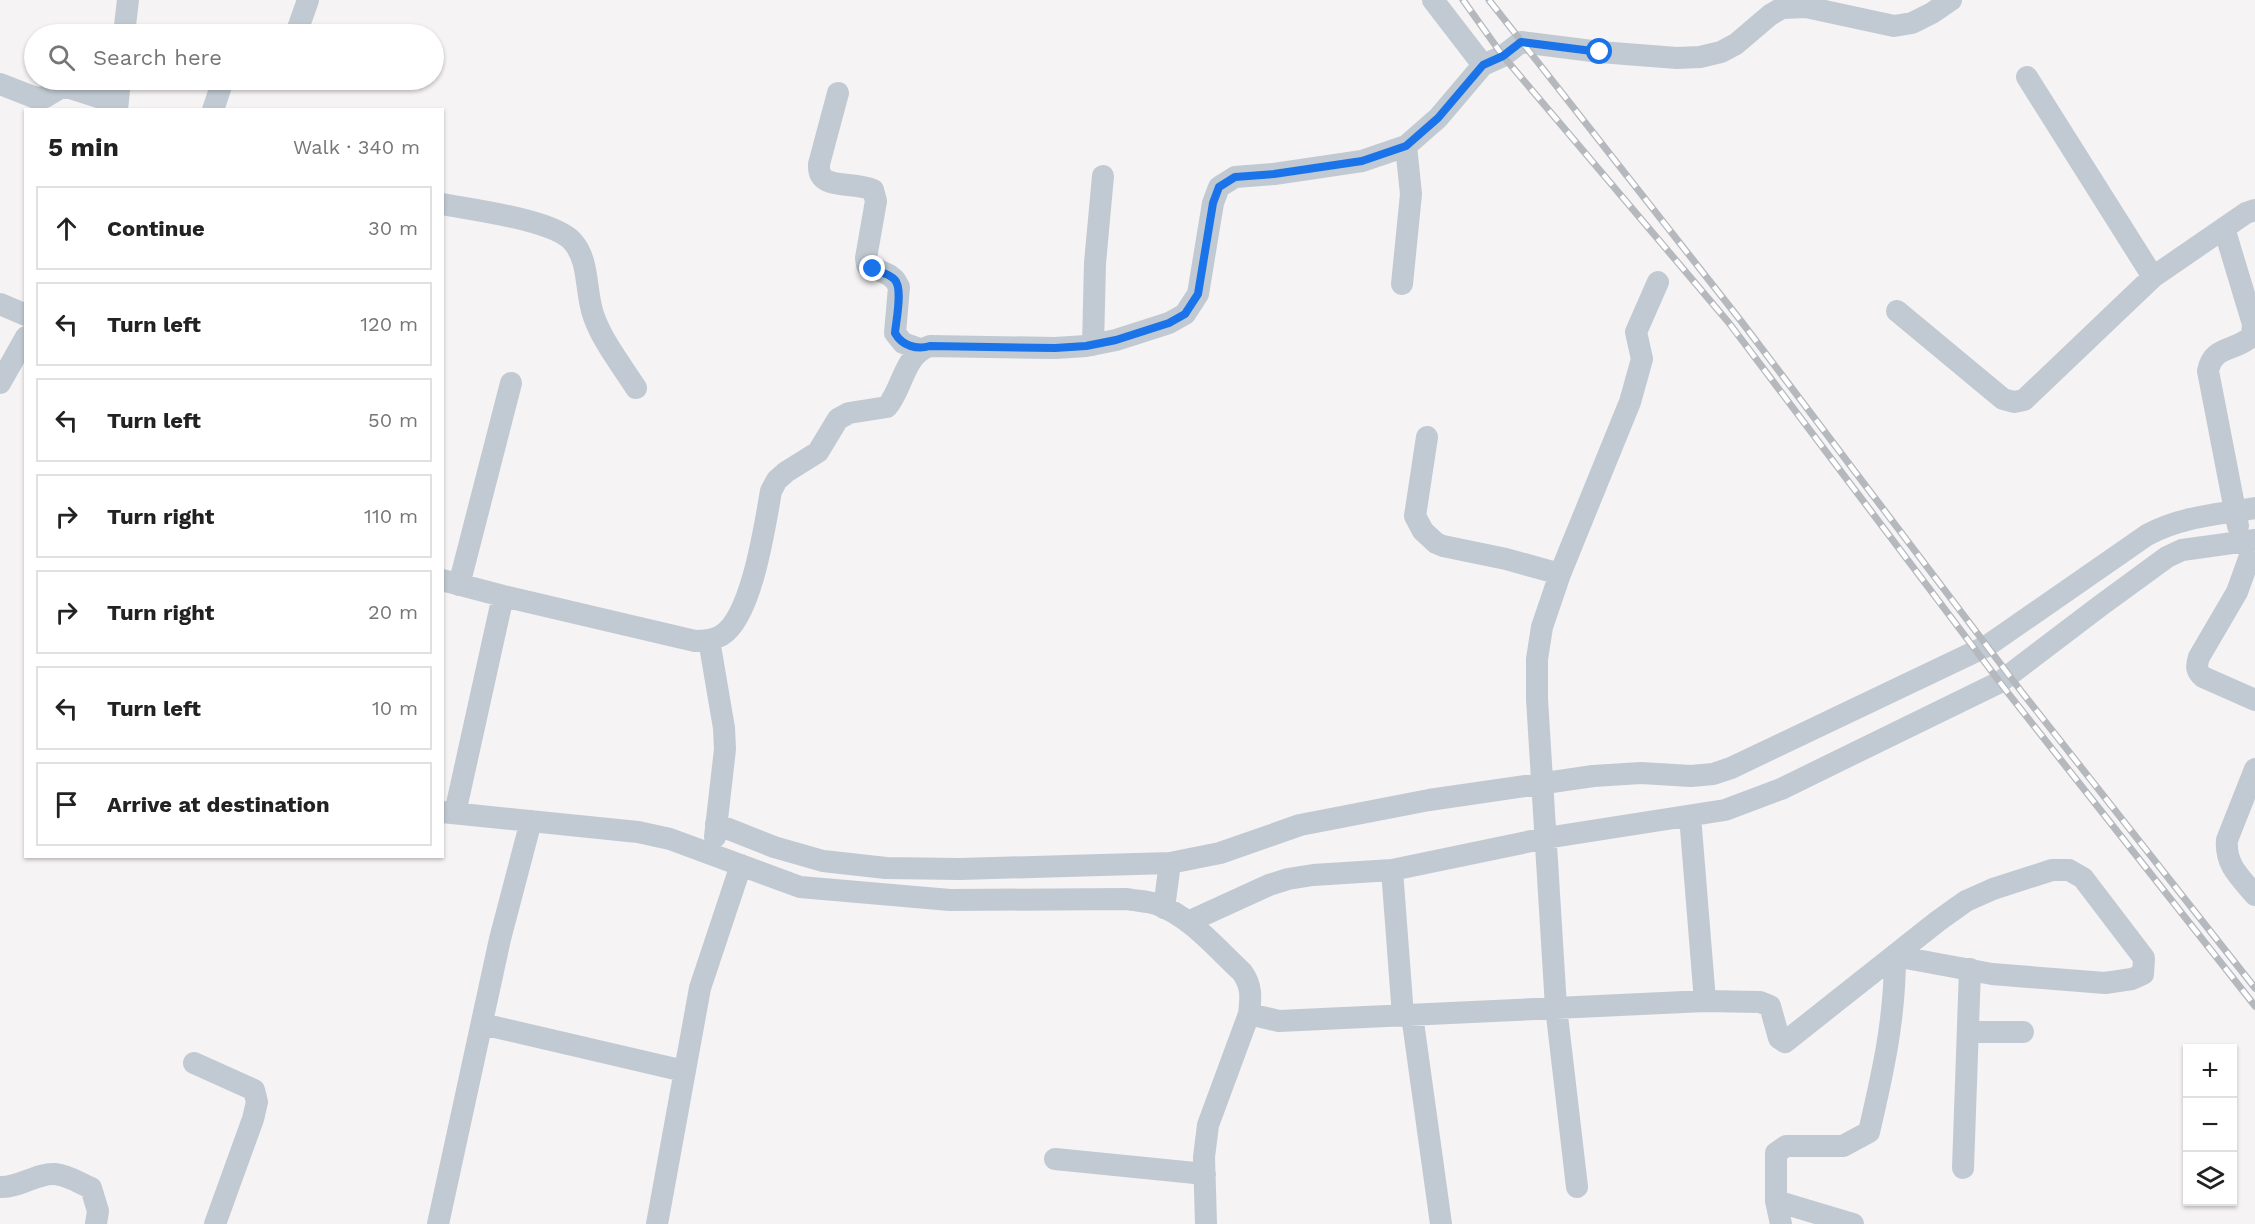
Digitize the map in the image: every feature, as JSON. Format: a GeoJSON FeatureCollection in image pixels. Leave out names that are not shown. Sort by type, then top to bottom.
{"type":"FeatureCollection","features":[{"type":"Feature","properties":{"kind":"street"},"geometry":{"type":"LineString","coordinates":[[125,24],[128,0]]}},
{"type":"Feature","properties":{"kind":"street"},"geometry":{"type":"LineString","coordinates":[[300,24],[308,0]]}},
{"type":"Feature","properties":{"kind":"street"},"geometry":{"type":"LineString","coordinates":[[1433,0],[1483,65]]}},
{"type":"Feature","properties":{"kind":"street"},"geometry":{"type":"LineString","coordinates":[[511,383],[451,582],[695,641],[709,640],[729,630],[756,574],[771,491],[777,480],[818,452],[838,419],[849,413],[887,407],[894,399],[914,356],[920,349],[930,346],[1055,348],[1093,345],[1169,323],[1185,314],[1198,294],[1213,203],[1219,187],[1235,177],[1274,174],[1362,161],[1406,146],[1438,118],[1483,65],[1503,56],[1521,42],[1600,52],[1677,58],[1700,57],[1721,52],[1736,44],[1784,4],[1894,26],[1912,22],[1932,13],[1951,0]]}},
{"type":"Feature","properties":{"kind":"street"},"geometry":{"type":"LineString","coordinates":[[2027,77],[2153,277]]}},
{"type":"Feature","properties":{"kind":"street"},"geometry":{"type":"LineString","coordinates":[[0,84],[36,98],[45,98],[57,90]]}},
{"type":"Feature","properties":{"kind":"street"},"geometry":{"type":"LineString","coordinates":[[75,90],[117,106],[119,90]]}},
{"type":"Feature","properties":{"kind":"street"},"geometry":{"type":"LineString","coordinates":[[214,108],[220,90]]}},
{"type":"Feature","properties":{"kind":"street"},"geometry":{"type":"LineString","coordinates":[[838,93],[818,173],[821,179],[828,182],[863,186],[873,190],[876,201],[866,258],[867,265],[895,280],[899,287],[895,333],[903,343],[920,349]]}},
{"type":"Feature","properties":{"kind":"street"},"geometry":{"type":"LineString","coordinates":[[1402,284],[1411,194],[1406,146]]}},
{"type":"Feature","properties":{"kind":"street"},"geometry":{"type":"LineString","coordinates":[[1093,345],[1095,263],[1103,176]]}},
{"type":"Feature","properties":{"kind":"street"},"geometry":{"type":"LineString","coordinates":[[444,204],[538,224],[561,232],[573,242],[581,256],[593,316],[636,388]]}},
{"type":"Feature","properties":{"kind":"street"},"geometry":{"type":"LineString","coordinates":[[1897,311],[2003,399],[2014,402],[2024,400],[2033,394],[2153,277],[2224,228],[2255,210]]}},
{"type":"Feature","properties":{"kind":"street"},"geometry":{"type":"LineString","coordinates":[[2224,228],[2253,324],[2252,336],[2244,343],[2217,353],[2210,360],[2208,371],[2245,528],[2237,592],[2196,665],[2198,673],[2203,677],[2255,700]]}},
{"type":"Feature","properties":{"kind":"street"},"geometry":{"type":"LineString","coordinates":[[1577,1187],[1556,1007],[1537,699],[1537,659],[1542,627],[1560,574],[1630,402],[1642,360],[1636,332],[1658,282]]}},
{"type":"Feature","properties":{"kind":"street"},"geometry":{"type":"LineString","coordinates":[[0,304],[24,314]]}},
{"type":"Feature","properties":{"kind":"street"},"geometry":{"type":"LineString","coordinates":[[0,384],[24,342]]}},
{"type":"Feature","properties":{"kind":"street"},"geometry":{"type":"LineString","coordinates":[[1427,437],[1415,516],[1423,531],[1443,546],[1506,559],[1560,574]]}},
{"type":"Feature","properties":{"kind":"street"},"geometry":{"type":"LineString","coordinates":[[1188,922],[1269,885],[1288,879],[1313,875],[1392,870],[1544,810],[1593,776],[1632,773],[1691,776],[1713,774],[1731,768],[1977,651],[2163,526],[2184,520],[2245,528]]}},
{"type":"Feature","properties":{"kind":"street"},"geometry":{"type":"LineString","coordinates":[[503,596],[449,813],[638,832],[670,838],[800,887],[826,891],[950,900],[1127,899],[1154,904],[1167,882],[1220,853],[1299,825],[1429,800],[1544,810],[1690,816],[1725,810],[1781,789],[2000,682],[2167,557],[2245,528]]}},
{"type":"Feature","properties":{"kind":"street"},"geometry":{"type":"LineString","coordinates":[[709,640],[724,728],[725,749],[713,854]]}},
{"type":"Feature","properties":{"kind":"street"},"geometry":{"type":"LineString","coordinates":[[2255,769],[2227,840],[2226,852],[2230,865],[2255,895]]}},
{"type":"Feature","properties":{"kind":"street"},"geometry":{"type":"LineString","coordinates":[[1690,816],[1705,1001]]}},
{"type":"Feature","properties":{"kind":"street"},"geometry":{"type":"LineString","coordinates":[[438,1224],[500,939],[531,821]]}},
{"type":"Feature","properties":{"kind":"street"},"geometry":{"type":"LineString","coordinates":[[716,824],[774,847],[823,861],[886,868],[960,869],[1167,882]]}},
{"type":"Feature","properties":{"kind":"street"},"geometry":{"type":"LineString","coordinates":[[657,1224],[700,988],[741,865]]}},
{"type":"Feature","properties":{"kind":"street"},"geometry":{"type":"LineString","coordinates":[[1392,870],[1407,1015],[1440,1224]]}},
{"type":"Feature","properties":{"kind":"street"},"geometry":{"type":"LineString","coordinates":[[1249,1014],[1280,1021],[1705,1001],[1765,1003],[1772,1010],[1779,1038],[1785,1042],[1938,921],[1966,901],[1993,889],[2052,870],[2068,870],[2083,878],[2144,958],[2144,967],[2143,974],[2132,979],[2105,983],[2004,975],[1895,956]]}},
{"type":"Feature","properties":{"kind":"street"},"geometry":{"type":"LineString","coordinates":[[1167,882],[1188,922],[1242,972],[1249,982],[1251,993],[1249,1014],[1208,1125],[1204,1174],[1206,1224]]}},
{"type":"Feature","properties":{"kind":"street"},"geometry":{"type":"LineString","coordinates":[[1781,1224],[1776,1201],[1776,1153],[1785,1146],[1843,1146],[1869,1132],[1889,1044],[1895,992],[1895,956]]}},
{"type":"Feature","properties":{"kind":"street"},"geometry":{"type":"LineString","coordinates":[[1963,1168],[1970,969]]}},
{"type":"Feature","properties":{"kind":"street"},"geometry":{"type":"LineString","coordinates":[[482,1024],[684,1071]]}},
{"type":"Feature","properties":{"kind":"street"},"geometry":{"type":"LineString","coordinates":[[1968,1032],[2023,1032]]}},
{"type":"Feature","properties":{"kind":"street"},"geometry":{"type":"LineString","coordinates":[[194,1063],[254,1090],[257,1102],[215,1224]]}},
{"type":"Feature","properties":{"kind":"street"},"geometry":{"type":"LineString","coordinates":[[1054,1159],[1204,1174]]}},
{"type":"Feature","properties":{"kind":"street"},"geometry":{"type":"LineString","coordinates":[[0,1187],[15,1185],[44,1175],[66,1176],[91,1188],[98,1211],[96,1224]]}},
{"type":"Feature","properties":{"kind":"street"},"geometry":{"type":"LineString","coordinates":[[1776,1201],[1853,1224]]}},
{"type":"Feature","properties":{"kind":"railway"},"geometry":{"type":"LineString","coordinates":[[1463,0],[1503,56],[1729,323],[2008,693],[2255,1006]]}},
{"type":"Feature","properties":{"kind":"railway"},"geometry":{"type":"LineString","coordinates":[[1489,0],[1741,321],[2021,691],[2255,988]]}},
{"type":"Feature","properties":{"kind":"route"},"geometry":{"type":"LineString","coordinates":[[873,269],[889,275],[899,287],[895,333],[898,339],[920,349],[930,346],[1055,348],[1086,346],[1116,340],[1169,323],[1185,314],[1198,294],[1213,203],[1219,187],[1235,177],[1274,174],[1362,161],[1406,146],[1438,118],[1483,65],[1503,56],[1521,42],[1600,52]]}}]}
